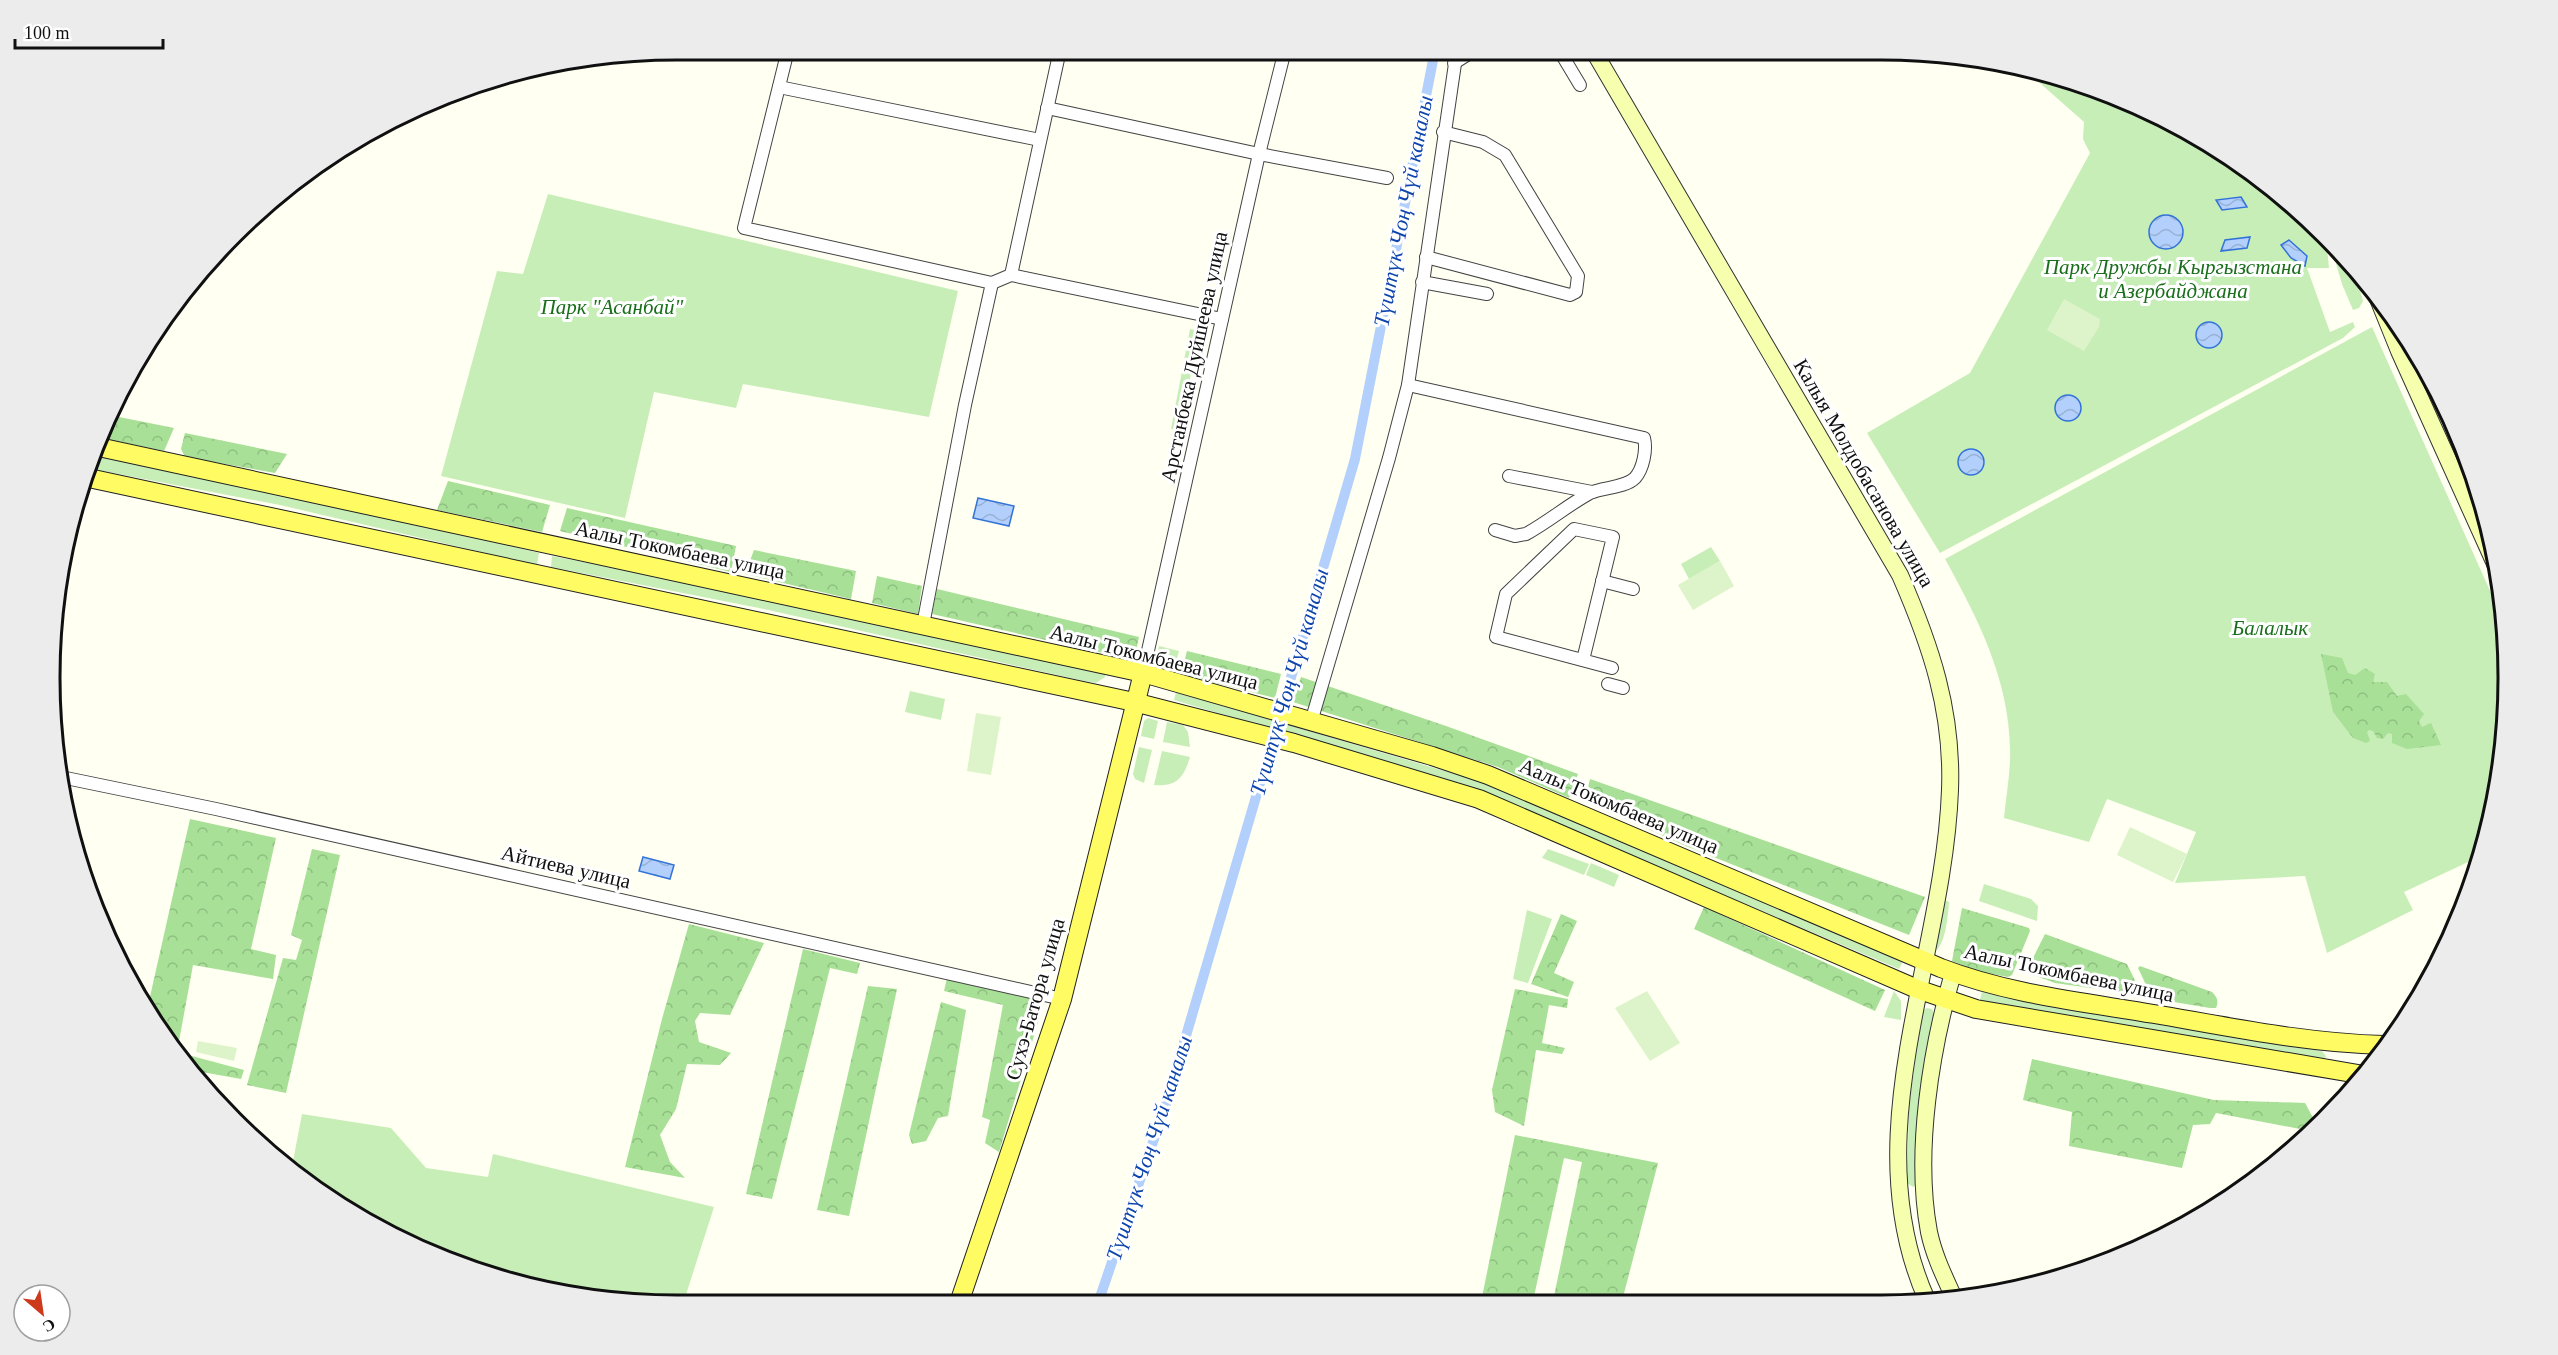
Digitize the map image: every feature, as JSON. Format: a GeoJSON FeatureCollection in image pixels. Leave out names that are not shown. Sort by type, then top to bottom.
{"type":"FeatureCollection","features":[{"type":"Feature","properties":{"kind":"main road","name":"Калыя Молдобасанова улица"},"geometry":{"type":"LineString","coordinates":[[1598,60],[1900,575],[1926,636],[1936,667],[1945,713],[1950,791],[1926,962],[1917,989],[1900,1112],[1900,1195],[1908,1253],[1924,1294]]}},
{"type":"Feature","properties":{"kind":"main road"},"geometry":{"type":"LineString","coordinates":[[2390,329],[2480,530]]}},
{"type":"Feature","properties":{"kind":"main road","name":"Аалы Токомбаева улица"},"geometry":{"type":"LineString","coordinates":[[104,448],[1143,673],[1488,775],[1953,973],[2015,989],[2107,1006],[2308,1040],[2376,1045]]}},
{"type":"Feature","properties":{"kind":"main road"},"geometry":{"type":"LineString","coordinates":[[93,479],[1134,702],[1259,733],[1479,799],[1946,1000],[2009,1016],[2353,1074]]}},
{"type":"Feature","properties":{"kind":"main road","name":"Сухэ-Батора улица"},"geometry":{"type":"LineString","coordinates":[[962,1295],[1062,999],[1143,673]]}},
{"type":"Feature","properties":{"kind":"main road"},"geometry":{"type":"LineString","coordinates":[[1951,1291],[1933,1249],[1925,1194],[1927,1117],[1946,1000],[1953,973]]}},
{"type":"Feature","properties":{"kind":"main road"},"geometry":{"type":"LineString","coordinates":[[2338,1073],[2344,1043]]}},
{"type":"Feature","properties":{"kind":"main road"},"geometry":{"type":"LineString","coordinates":[[1900,1195],[1925,1194]]}},
{"type":"Feature","properties":{"kind":"street"},"geometry":{"type":"LineString","coordinates":[[786,60],[744,228],[992,283],[1011,275],[1222,319]]}},
{"type":"Feature","properties":{"kind":"street"},"geometry":{"type":"LineString","coordinates":[[1011,275],[1058,60]]}},
{"type":"Feature","properties":{"kind":"street","name":"Арстанбека Дуйшеева улица"},"geometry":{"type":"LineString","coordinates":[[1143,673],[1258,154],[1282,60]]}},
{"type":"Feature","properties":{"kind":"street"},"geometry":{"type":"LineString","coordinates":[[1306,721],[1386,470],[1408,385],[1455,60]]}},
{"type":"Feature","properties":{"kind":"street"},"geometry":{"type":"LineString","coordinates":[[1454,63],[1459,60]]}},
{"type":"Feature","properties":{"kind":"street"},"geometry":{"type":"LineString","coordinates":[[1565,60],[1580,85]]}},
{"type":"Feature","properties":{"kind":"street"},"geometry":{"type":"LineString","coordinates":[[779,87],[1040,140]]}},
{"type":"Feature","properties":{"kind":"street"},"geometry":{"type":"LineString","coordinates":[[1047,108],[1258,154],[1387,178]]}},
{"type":"Feature","properties":{"kind":"street"},"geometry":{"type":"LineString","coordinates":[[1425,257],[1562,294],[1572,295],[1579,286],[1578,276],[1505,155],[1483,142],[1443,132]]}},
{"type":"Feature","properties":{"kind":"street"},"geometry":{"type":"LineString","coordinates":[[1422,282],[1487,294]]}},
{"type":"Feature","properties":{"kind":"street"},"geometry":{"type":"LineString","coordinates":[[923,625],[965,405],[992,283]]}},
{"type":"Feature","properties":{"kind":"street"},"geometry":{"type":"LineString","coordinates":[[1408,385],[1644,438],[1646,447],[1637,476],[1631,481],[1592,492],[1526,534],[1515,536],[1495,530]]}},
{"type":"Feature","properties":{"kind":"street"},"geometry":{"type":"LineString","coordinates":[[1509,476],[1592,492]]}},
{"type":"Feature","properties":{"kind":"street"},"geometry":{"type":"LineString","coordinates":[[1583,660],[1613,537],[1575,529],[1506,594],[1496,638],[1612,668]]}},
{"type":"Feature","properties":{"kind":"street"},"geometry":{"type":"LineString","coordinates":[[1602,581],[1633,589]]}},
{"type":"Feature","properties":{"kind":"street"},"geometry":{"type":"LineString","coordinates":[[1608,684],[1623,688]]}},
{"type":"Feature","properties":{"kind":"street","name":"Айтиева улица"},"geometry":{"type":"LineString","coordinates":[[69,779],[250,817],[1062,999]]}},
{"type":"Feature","properties":{"kind":"green space","name":"Парк Дружбы Кыргызстана и Азербайджана"},"geometry":{"type":"Polygon","coordinates":[[[2037,80],[2117,107],[2154,124],[2224,164],[2256,188],[2288,213],[2327,252],[2329,268],[2307,268],[2330,332],[2353,322],[2355,327],[2343,338],[1940,553],[1867,433],[1970,373],[2090,153],[2083,139],[2084,122],[2037,80]]]}},
{"type":"Feature","properties":{"kind":"green space","name":"Парк \"Асанбай\""},"geometry":{"type":"Polygon","coordinates":[[[548,194],[958,291],[929,417],[743,384],[736,408],[654,392],[625,518],[441,476],[497,271],[523,274],[548,194]]]}},
{"type":"Feature","properties":{"kind":"green space"},"geometry":{"type":"Polygon","coordinates":[[[2335,259],[2360,289],[2363,301],[2359,308],[2353,310],[2335,259]]]}},
{"type":"Feature","properties":{"kind":"green space"},"geometry":{"type":"Polygon","coordinates":[[[2064,299],[2100,319],[2099,327],[2084,351],[2047,330],[2064,299]]]}},
{"type":"Feature","properties":{"kind":"green space","name":"Балалык"},"geometry":{"type":"Polygon","coordinates":[[[2372,327],[2493,598],[2497,637],[2497,718],[2486,798],[2469,861],[2404,892],[2413,910],[2327,953],[2305,876],[2175,883],[2196,832],[2107,799],[2089,842],[2004,818],[2010,757],[2004,698],[1990,650],[1945,559],[2372,327]]]}},
{"type":"Feature","properties":{"kind":"green space"},"geometry":{"type":"Polygon","coordinates":[[[1190,329],[1199,331],[1180,430],[1171,429],[1190,329]]]}},
{"type":"Feature","properties":{"kind":"green space"},"geometry":{"type":"Polygon","coordinates":[[[118,417],[174,428],[164,451],[108,439],[118,417]]]}},
{"type":"Feature","properties":{"kind":"green space"},"geometry":{"type":"Polygon","coordinates":[[[185,433],[287,454],[275,473],[185,457],[181,449],[185,433]]]}},
{"type":"Feature","properties":{"kind":"green space"},"geometry":{"type":"Polygon","coordinates":[[[101,457],[463,534],[539,553],[537,565],[280,505],[96,470],[101,457]]]}},
{"type":"Feature","properties":{"kind":"green space"},"geometry":{"type":"Polygon","coordinates":[[[448,481],[550,505],[542,532],[437,510],[448,481]]]}},
{"type":"Feature","properties":{"kind":"green space"},"geometry":{"type":"Polygon","coordinates":[[[567,508],[736,546],[731,572],[560,531],[567,508]]]}},
{"type":"Feature","properties":{"kind":"green space"},"geometry":{"type":"Polygon","coordinates":[[[1711,547],[1720,561],[1689,579],[1681,564],[1711,547]]]}},
{"type":"Feature","properties":{"kind":"green space"},"geometry":{"type":"Polygon","coordinates":[[[754,550],[856,571],[851,599],[745,574],[754,550]]]}},
{"type":"Feature","properties":{"kind":"green space"},"geometry":{"type":"Polygon","coordinates":[[[552,556],[831,609],[1105,673],[1105,677],[1096,683],[1079,680],[764,609],[551,567],[552,556]]]}},
{"type":"Feature","properties":{"kind":"green space"},"geometry":{"type":"Polygon","coordinates":[[[1720,561],[1734,586],[1693,610],[1678,585],[1720,561]]]}},
{"type":"Feature","properties":{"kind":"green space"},"geometry":{"type":"Polygon","coordinates":[[[877,576],[922,586],[918,614],[872,603],[877,576]]]}},
{"type":"Feature","properties":{"kind":"green space"},"geometry":{"type":"Polygon","coordinates":[[[937,589],[1139,637],[1134,660],[932,614],[937,589]]]}},
{"type":"Feature","properties":{"kind":"green space"},"geometry":{"type":"Polygon","coordinates":[[[1159,646],[1179,651],[1174,671],[1160,667],[1156,662],[1159,646]]]}},
{"type":"Feature","properties":{"kind":"green space"},"geometry":{"type":"Polygon","coordinates":[[[1187,651],[1281,674],[1275,698],[1181,674],[1187,651]]]}},
{"type":"Feature","properties":{"kind":"green space"},"geometry":{"type":"Polygon","coordinates":[[[2321,654],[2342,658],[2348,673],[2355,675],[2365,668],[2375,674],[2373,682],[2387,682],[2397,696],[2406,694],[2424,714],[2419,721],[2422,727],[2431,723],[2441,745],[2407,749],[2392,743],[2392,734],[2388,733],[2383,739],[2377,738],[2373,731],[2369,730],[2367,732],[2370,741],[2366,743],[2353,738],[2333,712],[2321,654]]]}},
{"type":"Feature","properties":{"kind":"green space"},"geometry":{"type":"Polygon","coordinates":[[[1301,677],[1578,774],[1569,798],[1498,767],[1293,702],[1301,677]]]}},
{"type":"Feature","properties":{"kind":"green space"},"geometry":{"type":"Polygon","coordinates":[[[910,691],[945,699],[941,720],[905,712],[910,691]]]}},
{"type":"Feature","properties":{"kind":"green space"},"geometry":{"type":"Polygon","coordinates":[[[1176,692],[1489,784],[1903,961],[1899,969],[1482,792],[1174,700],[1176,692]]]}},
{"type":"Feature","properties":{"kind":"green space"},"geometry":{"type":"Polygon","coordinates":[[[976,713],[1001,717],[991,775],[967,771],[976,713]]]}},
{"type":"Feature","properties":{"kind":"green space"},"geometry":{"type":"Polygon","coordinates":[[[1148,718],[1158,721],[1154,739],[1141,736],[1144,721],[1148,718]]]}},
{"type":"Feature","properties":{"kind":"green space"},"geometry":{"type":"Polygon","coordinates":[[[1167,722],[1183,725],[1188,732],[1190,747],[1163,742],[1167,722]]]}},
{"type":"Feature","properties":{"kind":"green space"},"geometry":{"type":"Polygon","coordinates":[[[1139,747],[1152,750],[1144,783],[1135,779],[1133,774],[1139,747]]]}},
{"type":"Feature","properties":{"kind":"green space"},"geometry":{"type":"Polygon","coordinates":[[[1162,751],[1190,757],[1185,770],[1178,779],[1168,784],[1154,785],[1162,751]]]}},
{"type":"Feature","properties":{"kind":"green space"},"geometry":{"type":"Polygon","coordinates":[[[1590,779],[1925,897],[1909,935],[1686,846],[1585,801],[1590,779]]]}},
{"type":"Feature","properties":{"kind":"green space"},"geometry":{"type":"Polygon","coordinates":[[[190,819],[276,838],[251,949],[276,955],[273,979],[193,965],[179,1041],[150,997],[190,819]]]}},
{"type":"Feature","properties":{"kind":"green space"},"geometry":{"type":"Polygon","coordinates":[[[2130,827],[2187,854],[2173,882],[2117,855],[2130,827]]]}},
{"type":"Feature","properties":{"kind":"green space"},"geometry":{"type":"Polygon","coordinates":[[[312,849],[340,855],[286,1093],[247,1085],[283,958],[296,960],[302,940],[291,935],[312,849]]]}},
{"type":"Feature","properties":{"kind":"green space"},"geometry":{"type":"Polygon","coordinates":[[[1548,849],[1589,864],[1584,875],[1542,858],[1548,849]]]}},
{"type":"Feature","properties":{"kind":"green space"},"geometry":{"type":"Polygon","coordinates":[[[1591,863],[1619,875],[1614,887],[1586,875],[1591,863]]]}},
{"type":"Feature","properties":{"kind":"green space"},"geometry":{"type":"Polygon","coordinates":[[[1984,884],[2031,899],[2038,906],[2037,921],[1979,901],[1984,884]]]}},
{"type":"Feature","properties":{"kind":"green space"},"geometry":{"type":"Polygon","coordinates":[[[1942,899],[1949,902],[1948,914],[1944,934],[1937,950],[1932,946],[1942,899]]]}},
{"type":"Feature","properties":{"kind":"green space"},"geometry":{"type":"Polygon","coordinates":[[[1704,907],[1885,990],[1875,1011],[1694,929],[1704,907]]]}},
{"type":"Feature","properties":{"kind":"green space"},"geometry":{"type":"Polygon","coordinates":[[[1962,908],[2029,928],[2030,931],[2012,975],[2008,977],[1977,971],[1952,961],[1962,908]]]}},
{"type":"Feature","properties":{"kind":"green space"},"geometry":{"type":"Polygon","coordinates":[[[1527,910],[1552,919],[1528,983],[1513,979],[1527,910]]]}},
{"type":"Feature","properties":{"kind":"green space"},"geometry":{"type":"Polygon","coordinates":[[[1561,914],[1577,921],[1554,973],[1574,982],[1568,997],[1531,984],[1561,914]]]}},
{"type":"Feature","properties":{"kind":"green space"},"geometry":{"type":"Polygon","coordinates":[[[689,924],[764,943],[730,1015],[700,1013],[695,1021],[699,1042],[731,1053],[720,1065],[687,1064],[676,1109],[660,1135],[670,1162],[685,1178],[625,1167],[662,1019],[689,924]]]}},
{"type":"Feature","properties":{"kind":"green space"},"geometry":{"type":"Polygon","coordinates":[[[2045,934],[2127,964],[2140,991],[2133,994],[2055,983],[2031,974],[2028,968],[2045,934]]]}},
{"type":"Feature","properties":{"kind":"green space"},"geometry":{"type":"Polygon","coordinates":[[[803,949],[860,963],[857,974],[830,968],[772,1199],[746,1194],[803,949]]]}},
{"type":"Feature","properties":{"kind":"green space"},"geometry":{"type":"Polygon","coordinates":[[[2140,966],[2212,992],[2217,999],[2216,1008],[2156,999],[2149,991],[2138,968],[2140,966]]]}},
{"type":"Feature","properties":{"kind":"green space"},"geometry":{"type":"Polygon","coordinates":[[[947,978],[1031,998],[1039,1019],[999,1152],[985,1143],[990,1120],[982,1117],[1003,1005],[944,991],[947,978]]]}},
{"type":"Feature","properties":{"kind":"green space"},"geometry":{"type":"Polygon","coordinates":[[[868,986],[897,989],[849,1216],[817,1210],[868,986]]]}},
{"type":"Feature","properties":{"kind":"green space"},"geometry":{"type":"Polygon","coordinates":[[[1515,989],[1568,999],[1567,1008],[1549,1005],[1542,1043],[1565,1048],[1562,1054],[1536,1050],[1524,1126],[1495,1112],[1492,1090],[1515,989]]]}},
{"type":"Feature","properties":{"kind":"green space"},"geometry":{"type":"Polygon","coordinates":[[[1647,991],[1680,1043],[1650,1061],[1615,1008],[1647,991]]]}},
{"type":"Feature","properties":{"kind":"green space"},"geometry":{"type":"Polygon","coordinates":[[[1894,991],[1901,1001],[1901,1020],[1884,1017],[1894,991]]]}},
{"type":"Feature","properties":{"kind":"green space"},"geometry":{"type":"Polygon","coordinates":[[[1982,992],[2322,1051],[2326,1056],[2325,1059],[2020,1009],[1980,1000],[1982,992]]]}},
{"type":"Feature","properties":{"kind":"green space"},"geometry":{"type":"Polygon","coordinates":[[[941,1002],[966,1010],[948,1116],[938,1118],[926,1141],[912,1144],[909,1135],[941,1002]]]}},
{"type":"Feature","properties":{"kind":"green space"},"geometry":{"type":"Polygon","coordinates":[[[1927,1008],[1932,1009],[1934,1014],[1921,1108],[1917,1184],[1913,1187],[1907,1183],[1909,1106],[1922,1011],[1927,1008]]]}},
{"type":"Feature","properties":{"kind":"green space"},"geometry":{"type":"Polygon","coordinates":[[[198,1041],[237,1048],[234,1061],[196,1052],[198,1041]]]}},
{"type":"Feature","properties":{"kind":"green space"},"geometry":{"type":"Polygon","coordinates":[[[190,1055],[244,1070],[241,1079],[203,1072],[190,1055]]]}},
{"type":"Feature","properties":{"kind":"green space"},"geometry":{"type":"Polygon","coordinates":[[[2032,1059],[2214,1100],[2305,1103],[2313,1118],[2301,1129],[2216,1113],[2210,1124],[2193,1125],[2182,1168],[2069,1146],[2072,1112],[2023,1100],[2032,1059]]]}},
{"type":"Feature","properties":{"kind":"green space"},"geometry":{"type":"Polygon","coordinates":[[[302,1114],[391,1128],[426,1168],[488,1177],[493,1154],[714,1207],[686,1295],[597,1290],[518,1274],[441,1248],[369,1212],[334,1191],[293,1160],[302,1114]]]}},
{"type":"Feature","properties":{"kind":"green space"},"geometry":{"type":"Polygon","coordinates":[[[1515,1135],[1658,1163],[1624,1295],[1554,1295],[1582,1162],[1564,1158],[1534,1295],[1482,1295],[1515,1135]]]}},
{"type":"Feature","properties":{"kind":"water"},"geometry":{"type":"Polygon","coordinates":[[[2241,197],[2247,207],[2222,210],[2216,200],[2241,197]]]}},
{"type":"Feature","properties":{"kind":"water"},"geometry":{"type":"Polygon","coordinates":[[[2166,215],[2178,220],[2183,232],[2178,244],[2166,249],[2154,244],[2149,232],[2154,220],[2166,215]]]}},
{"type":"Feature","properties":{"kind":"water"},"geometry":{"type":"Polygon","coordinates":[[[2250,237],[2247,248],[2221,251],[2225,240],[2250,237]]]}},
{"type":"Feature","properties":{"kind":"water"},"geometry":{"type":"Polygon","coordinates":[[[2289,240],[2307,256],[2305,266],[2291,258],[2281,245],[2289,240]]]}},
{"type":"Feature","properties":{"kind":"water"},"geometry":{"type":"Polygon","coordinates":[[[2209,322],[2218,326],[2222,335],[2218,344],[2209,348],[2200,344],[2196,335],[2200,326],[2209,322]]]}},
{"type":"Feature","properties":{"kind":"water"},"geometry":{"type":"Polygon","coordinates":[[[2068,395],[2077,399],[2081,408],[2077,417],[2068,421],[2059,417],[2055,408],[2059,399],[2068,395]]]}},
{"type":"Feature","properties":{"kind":"water"},"geometry":{"type":"Polygon","coordinates":[[[1971,449],[1980,453],[1984,462],[1980,471],[1971,475],[1962,471],[1958,462],[1962,453],[1971,449]]]}},
{"type":"Feature","properties":{"kind":"water"},"geometry":{"type":"Polygon","coordinates":[[[978,498],[1014,506],[1009,526],[973,518],[978,498]]]}},
{"type":"Feature","properties":{"kind":"water"},"geometry":{"type":"Polygon","coordinates":[[[643,857],[674,865],[670,879],[639,871],[643,857]]]}},
{"type":"Feature","properties":{"kind":"waterway","name":"Түштүк Чоң Чүй каналы"},"geometry":{"type":"LineString","coordinates":[[1101,1295],[1166,1104],[1355,459],[1433,60]]}}]}
